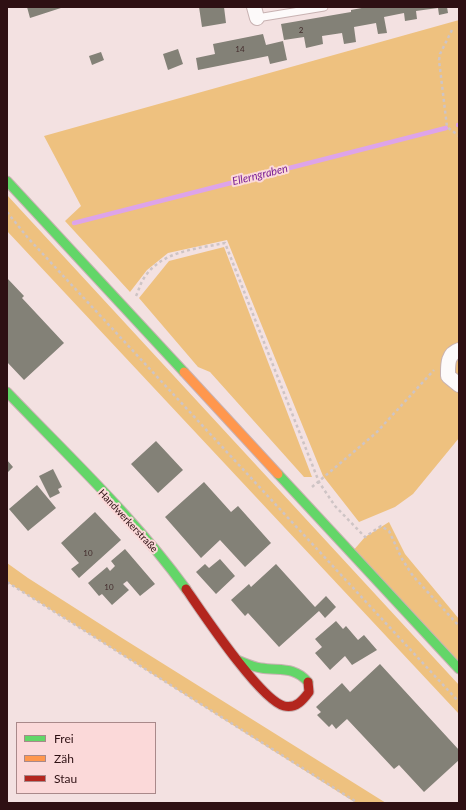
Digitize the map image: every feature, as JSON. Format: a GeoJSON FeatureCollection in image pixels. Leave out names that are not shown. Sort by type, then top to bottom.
{"type":"FeatureCollection","features":[{"type":"Feature","properties":{"kind":"main road"},"geometry":{"type":"LineString","coordinates":[[7,181],[459,669]]}},
{"type":"Feature","properties":{"kind":"main road","name":"Handwerkerstraße"},"geometry":{"type":"LineString","coordinates":[[7,392],[121,511],[167,563],[237,660],[268,696],[284,706],[294,706],[303,702],[308,692],[308,684],[302,676],[293,671],[260,668],[237,660]]}},
{"type":"Feature","properties":{"kind":"street"},"geometry":{"type":"LineString","coordinates":[[459,350],[454,352],[449,358],[448,366],[448,376],[459,385]]}},
{"type":"Feature","properties":{"kind":"lane"},"geometry":{"type":"LineString","coordinates":[[256,12],[324,7]]}},
{"type":"Feature","properties":{"kind":"path"},"geometry":{"type":"LineString","coordinates":[[452,30],[440,54],[439,60],[447,127],[459,136]]}},
{"type":"Feature","properties":{"kind":"path"},"geometry":{"type":"LineString","coordinates":[[7,212],[28,238],[459,702]]}},
{"type":"Feature","properties":{"kind":"path"},"geometry":{"type":"LineString","coordinates":[[124,307],[137,294],[143,279],[150,271],[169,256],[225,243],[319,482],[335,506],[365,537],[381,526],[389,531],[402,559],[413,576],[459,626]]}},
{"type":"Feature","properties":{"kind":"path"},"geometry":{"type":"LineString","coordinates":[[281,511],[319,482],[376,433],[434,370],[448,366]]}},
{"type":"Feature","properties":{"kind":"path"},"geometry":{"type":"LineString","coordinates":[[7,582],[358,803]]}},
{"type":"Feature","properties":{"kind":"shaded area"},"geometry":{"type":"Polygon","coordinates":[[[459,20],[459,438],[413,494],[395,507],[359,522],[323,476],[227,240],[168,253],[147,270],[130,292],[65,221],[81,206],[44,136],[459,20]]]}},
{"type":"Feature","properties":{"kind":"shaded area"},"geometry":{"type":"Polygon","coordinates":[[[7,195],[459,685],[459,714],[7,231],[7,195]]]}},
{"type":"Feature","properties":{"kind":"shaded area"},"geometry":{"type":"Polygon","coordinates":[[[224,247],[312,477],[304,477],[210,372],[198,367],[139,298],[169,261],[224,247]]]}},
{"type":"Feature","properties":{"kind":"shaded area"},"geometry":{"type":"Polygon","coordinates":[[[389,522],[405,554],[459,619],[459,668],[352,552],[365,537],[389,522]]]}},
{"type":"Feature","properties":{"kind":"shaded area"},"geometry":{"type":"Polygon","coordinates":[[[7,563],[122,638],[386,803],[356,803],[18,589],[7,582],[7,563]]]}},
{"type":"Feature","properties":{"kind":"building"},"geometry":{"type":"Polygon","coordinates":[[[27,7],[64,7],[30,18],[27,7]]]}},
{"type":"Feature","properties":{"kind":"building"},"geometry":{"type":"Polygon","coordinates":[[[199,7],[224,7],[226,23],[202,27],[199,7]]]}},
{"type":"Feature","properties":{"kind":"building"},"geometry":{"type":"Polygon","coordinates":[[[367,7],[447,7],[448,13],[439,15],[438,8],[416,11],[417,19],[405,21],[404,13],[384,17],[387,33],[378,34],[376,23],[354,27],[356,42],[344,44],[342,33],[322,36],[323,44],[306,48],[304,37],[284,40],[281,24],[351,12],[351,10],[367,7]]]}},
{"type":"Feature","properties":{"kind":"building"},"geometry":{"type":"Polygon","coordinates":[[[263,34],[266,45],[283,41],[287,60],[270,64],[268,56],[198,70],[196,58],[215,54],[213,44],[263,34]]]}},
{"type":"Feature","properties":{"kind":"building"},"geometry":{"type":"Polygon","coordinates":[[[178,49],[183,64],[168,70],[163,54],[178,49]]]}},
{"type":"Feature","properties":{"kind":"building"},"geometry":{"type":"Polygon","coordinates":[[[101,52],[104,60],[92,65],[89,56],[101,52]]]}},
{"type":"Feature","properties":{"kind":"building"},"geometry":{"type":"Polygon","coordinates":[[[7,278],[24,296],[22,298],[64,343],[24,380],[7,362],[7,278]]]}},
{"type":"Feature","properties":{"kind":"building"},"geometry":{"type":"Polygon","coordinates":[[[156,441],[183,470],[158,493],[131,464],[156,441]]]}},
{"type":"Feature","properties":{"kind":"building"},"geometry":{"type":"Polygon","coordinates":[[[7,460],[13,467],[7,473],[7,460]]]}},
{"type":"Feature","properties":{"kind":"building"},"geometry":{"type":"Polygon","coordinates":[[[53,469],[62,487],[58,489],[60,493],[50,498],[39,476],[53,469]]]}},
{"type":"Feature","properties":{"kind":"building"},"geometry":{"type":"Polygon","coordinates":[[[204,482],[231,512],[238,506],[271,543],[245,567],[220,540],[201,558],[165,517],[204,482]]]}},
{"type":"Feature","properties":{"kind":"building"},"geometry":{"type":"Polygon","coordinates":[[[37,485],[56,508],[28,531],[9,509],[37,485]]]}},
{"type":"Feature","properties":{"kind":"building"},"geometry":{"type":"Polygon","coordinates":[[[95,512],[121,540],[79,578],[71,569],[79,563],[61,543],[95,512]]]}},
{"type":"Feature","properties":{"kind":"building"},"geometry":{"type":"Polygon","coordinates":[[[125,549],[155,584],[140,596],[127,581],[123,584],[129,590],[112,605],[102,594],[99,596],[88,583],[107,567],[110,571],[115,566],[111,561],[125,549]]]}},
{"type":"Feature","properties":{"kind":"building"},"geometry":{"type":"Polygon","coordinates":[[[220,559],[235,576],[216,594],[196,572],[205,564],[209,568],[220,559]]]}},
{"type":"Feature","properties":{"kind":"building"},"geometry":{"type":"Polygon","coordinates":[[[276,564],[315,607],[326,596],[336,607],[325,618],[319,611],[279,647],[248,613],[245,616],[231,600],[249,584],[251,587],[276,564]]]}},
{"type":"Feature","properties":{"kind":"building"},"geometry":{"type":"Polygon","coordinates":[[[336,621],[343,629],[346,626],[358,640],[364,635],[377,650],[352,665],[345,656],[330,670],[315,653],[322,647],[315,639],[336,621]]]}},
{"type":"Feature","properties":{"kind":"building"},"geometry":{"type":"Polygon","coordinates":[[[380,664],[459,750],[459,760],[424,792],[399,765],[394,769],[347,719],[336,729],[332,724],[329,727],[317,715],[321,712],[316,707],[342,683],[350,692],[380,664]]]}},
{"type":"Feature","properties":{"kind":"waterway","name":"Ellerngraben"},"geometry":{"type":"LineString","coordinates":[[74,223],[446,128]]}},
{"type":"Feature","properties":{"kind":"traffic: fast"},"geometry":{"type":"LineString","coordinates":[[7,181],[184,372]]}},
{"type":"Feature","properties":{"kind":"traffic: fast"},"geometry":{"type":"LineString","coordinates":[[7,392],[123,512],[166,562],[186,589]]}},
{"type":"Feature","properties":{"kind":"traffic: fast"},"geometry":{"type":"LineString","coordinates":[[278,474],[459,669]]}},
{"type":"Feature","properties":{"kind":"traffic: fast"},"geometry":{"type":"LineString","coordinates":[[237,660],[258,667],[292,671],[303,677],[308,682]]}},
{"type":"Feature","properties":{"kind":"traffic: slow"},"geometry":{"type":"LineString","coordinates":[[184,372],[278,474]]}},
{"type":"Feature","properties":{"kind":"traffic: jam"},"geometry":{"type":"LineString","coordinates":[[186,589],[232,654],[261,688],[274,700],[288,707],[296,705],[302,701],[309,692],[308,682]]}}]}
